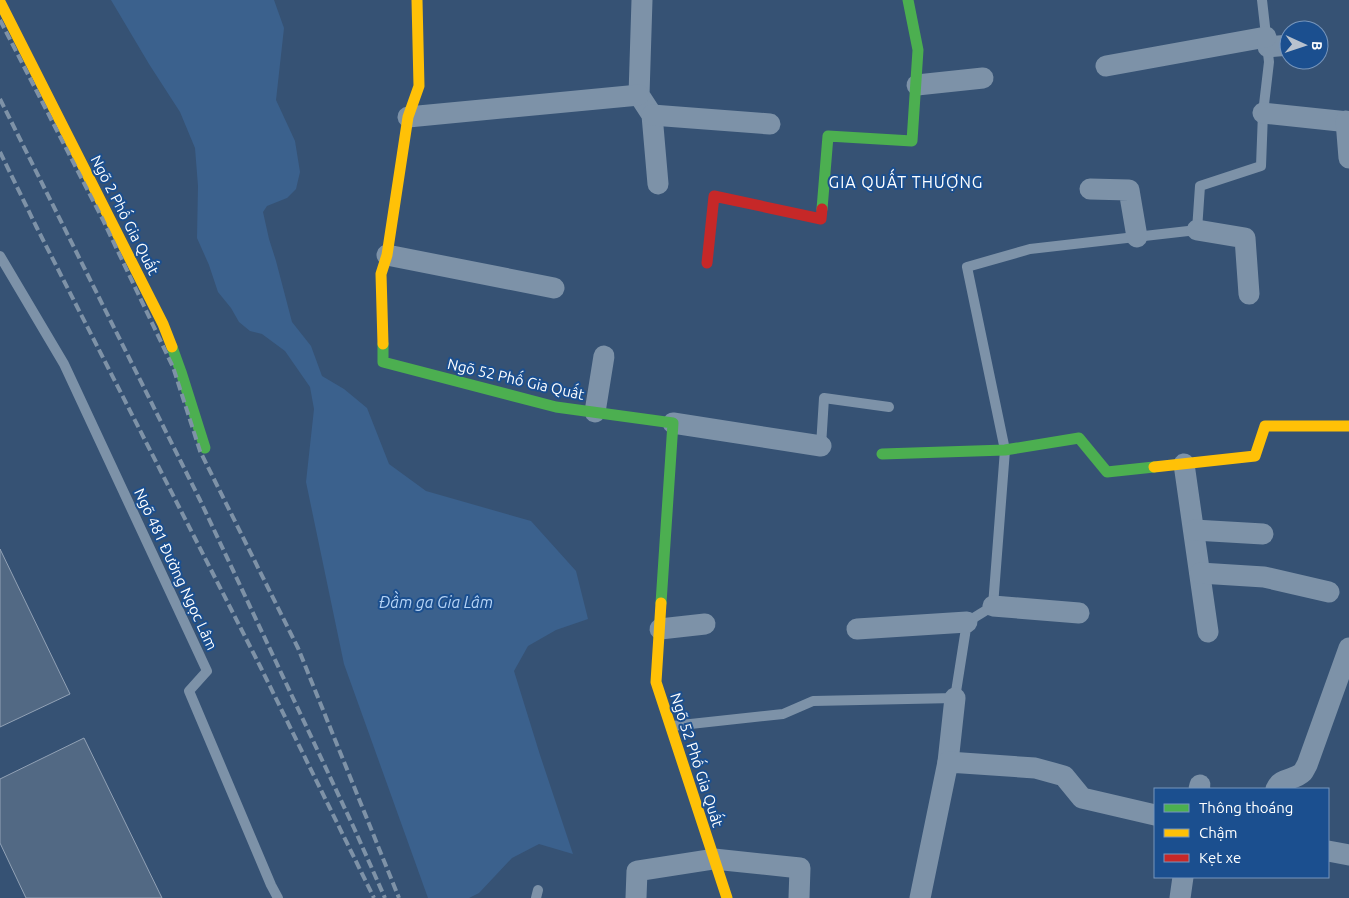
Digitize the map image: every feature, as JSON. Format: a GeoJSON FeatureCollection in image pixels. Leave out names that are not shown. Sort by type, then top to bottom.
{"type":"FeatureCollection","features":[{"type":"Feature","properties":{"kind":"street","name":"Ngõ 52 Phố Gia Quất"},"geometry":{"type":"LineString","coordinates":[[417,0],[419,86],[408,117],[387,255],[381,274],[383,362],[556,407],[673,423],[656,682],[726,898]]}},
{"type":"Feature","properties":{"kind":"street"},"geometry":{"type":"LineString","coordinates":[[642,0],[639,95],[652,115],[658,184]]}},
{"type":"Feature","properties":{"kind":"street"},"geometry":{"type":"LineString","coordinates":[[707,263],[714,196],[821,219],[828,136],[912,141],[918,50],[908,0]]}},
{"type":"Feature","properties":{"kind":"street","name":"Ngõ 2 Phố Gia Quất"},"geometry":{"type":"LineString","coordinates":[[0,2],[163,324],[205,448]]}},
{"type":"Feature","properties":{"kind":"street"},"geometry":{"type":"LineString","coordinates":[[1106,66],[1267,42],[1279,44]]}},
{"type":"Feature","properties":{"kind":"street"},"geometry":{"type":"LineString","coordinates":[[917,84],[983,78]]}},
{"type":"Feature","properties":{"kind":"street"},"geometry":{"type":"LineString","coordinates":[[408,117],[639,95]]}},
{"type":"Feature","properties":{"kind":"street"},"geometry":{"type":"LineString","coordinates":[[1264,113],[1348,121],[1349,158]]}},
{"type":"Feature","properties":{"kind":"street"},"geometry":{"type":"LineString","coordinates":[[652,115],[770,124]]}},
{"type":"Feature","properties":{"kind":"street"},"geometry":{"type":"LineString","coordinates":[[1090,189],[1128,190],[1137,237]]}},
{"type":"Feature","properties":{"kind":"street"},"geometry":{"type":"LineString","coordinates":[[1197,230],[1246,238],[1249,294]]}},
{"type":"Feature","properties":{"kind":"street"},"geometry":{"type":"LineString","coordinates":[[387,255],[554,288]]}},
{"type":"Feature","properties":{"kind":"street"},"geometry":{"type":"LineString","coordinates":[[595,412],[604,356]]}},
{"type":"Feature","properties":{"kind":"street"},"geometry":{"type":"LineString","coordinates":[[673,423],[822,446]]}},
{"type":"Feature","properties":{"kind":"street"},"geometry":{"type":"LineString","coordinates":[[882,454],[1005,450],[1079,438],[1107,472],[1255,456],[1265,426],[1349,426]]}},
{"type":"Feature","properties":{"kind":"street"},"geometry":{"type":"LineString","coordinates":[[1184,464],[1208,632]]}},
{"type":"Feature","properties":{"kind":"street"},"geometry":{"type":"LineString","coordinates":[[1194,530],[1263,534]]}},
{"type":"Feature","properties":{"kind":"street"},"geometry":{"type":"LineString","coordinates":[[1200,573],[1264,576],[1329,592]]}},
{"type":"Feature","properties":{"kind":"street"},"geometry":{"type":"LineString","coordinates":[[993,606],[1079,613]]}},
{"type":"Feature","properties":{"kind":"street"},"geometry":{"type":"LineString","coordinates":[[857,629],[967,622]]}},
{"type":"Feature","properties":{"kind":"street"},"geometry":{"type":"LineString","coordinates":[[660,629],[705,624]]}},
{"type":"Feature","properties":{"kind":"street"},"geometry":{"type":"LineString","coordinates":[[1276,788],[1281,782],[1298,776],[1307,765],[1349,648]]}},
{"type":"Feature","properties":{"kind":"street"},"geometry":{"type":"LineString","coordinates":[[920,898],[948,762],[955,698]]}},
{"type":"Feature","properties":{"kind":"street"},"geometry":{"type":"LineString","coordinates":[[948,762],[1035,768],[1064,776],[1082,798],[1154,815]]}},
{"type":"Feature","properties":{"kind":"street"},"geometry":{"type":"LineString","coordinates":[[1329,851],[1349,855]]}},
{"type":"Feature","properties":{"kind":"street"},"geometry":{"type":"LineString","coordinates":[[636,898],[637,871],[714,859],[800,868],[798,898]]}},
{"type":"Feature","properties":{"kind":"street"},"geometry":{"type":"LineString","coordinates":[[1180,898],[1183,878]]}},
{"type":"Feature","properties":{"kind":"lane"},"geometry":{"type":"LineString","coordinates":[[670,726],[783,714],[813,701],[955,698],[967,622],[993,606],[1005,450],[967,267],[1030,249],[1197,230],[1200,186],[1261,166],[1269,62],[1262,0]]}},
{"type":"Feature","properties":{"kind":"lane","name":"Ngõ 481 Đường Ngọc Lâm"},"geometry":{"type":"LineString","coordinates":[[0,256],[64,364],[207,671],[189,691],[278,898]]}},
{"type":"Feature","properties":{"kind":"lane"},"geometry":{"type":"LineString","coordinates":[[822,446],[824,398],[889,407]]}},
{"type":"Feature","properties":{"kind":"water","name":"Đầm ga Gia Lâm"},"geometry":{"type":"Polygon","coordinates":[[[111,0],[274,0],[284,28],[276,100],[295,141],[300,172],[296,189],[287,198],[267,206],[263,212],[292,322],[311,346],[322,376],[344,389],[367,408],[389,464],[426,491],[531,521],[576,571],[588,619],[556,630],[528,646],[514,671],[573,854],[539,844],[512,858],[479,893],[469,898],[428,898],[344,664],[306,482],[314,409],[310,387],[285,351],[262,334],[250,331],[239,322],[218,292],[197,238],[198,186],[195,148],[180,112],[111,0]]]}},
{"type":"Feature","properties":{"kind":"building"},"geometry":{"type":"Polygon","coordinates":[[[0,549],[70,694],[0,727],[0,549]]]}},
{"type":"Feature","properties":{"kind":"building"},"geometry":{"type":"Polygon","coordinates":[[[84,738],[162,898],[26,898],[0,843],[0,779],[84,738]]]}},
{"type":"Feature","properties":{"kind":"railway"},"geometry":{"type":"LineString","coordinates":[[0,20],[103,220],[173,367],[200,451],[298,648],[399,898]]}},
{"type":"Feature","properties":{"kind":"railway"},"geometry":{"type":"LineString","coordinates":[[0,99],[200,500],[385,898]]}},
{"type":"Feature","properties":{"kind":"railway"},"geometry":{"type":"LineString","coordinates":[[0,152],[260,666],[374,898]]}},
{"type":"Feature","properties":{"kind":"traffic: fast"},"geometry":{"type":"LineString","coordinates":[[822,209],[828,136],[912,141],[918,50],[908,0]]}},
{"type":"Feature","properties":{"kind":"traffic: fast"},"geometry":{"type":"LineString","coordinates":[[383,344],[383,362],[556,407],[673,423],[661,603]]}},
{"type":"Feature","properties":{"kind":"traffic: fast"},"geometry":{"type":"LineString","coordinates":[[172,347],[205,448]]}},
{"type":"Feature","properties":{"kind":"traffic: fast"},"geometry":{"type":"LineString","coordinates":[[882,454],[1005,450],[1079,438],[1107,472],[1154,467]]}},
{"type":"Feature","properties":{"kind":"traffic: slow"},"geometry":{"type":"LineString","coordinates":[[383,344],[381,274],[387,255],[408,117],[419,86],[417,0]]}},
{"type":"Feature","properties":{"kind":"traffic: slow"},"geometry":{"type":"LineString","coordinates":[[0,2],[163,324],[172,347]]}},
{"type":"Feature","properties":{"kind":"traffic: slow"},"geometry":{"type":"LineString","coordinates":[[1154,467],[1255,456],[1265,426],[1349,426]]}},
{"type":"Feature","properties":{"kind":"traffic: slow"},"geometry":{"type":"LineString","coordinates":[[661,603],[656,682],[727,898]]}},
{"type":"Feature","properties":{"kind":"traffic: jam"},"geometry":{"type":"LineString","coordinates":[[707,263],[714,196],[821,219],[822,209]]}},
{"type":"Feature","properties":{"kind":"district","name":"GIA QUẤT THƯỢNG"},"geometry":{"type":"Point","coordinates":[906,182]}}]}
